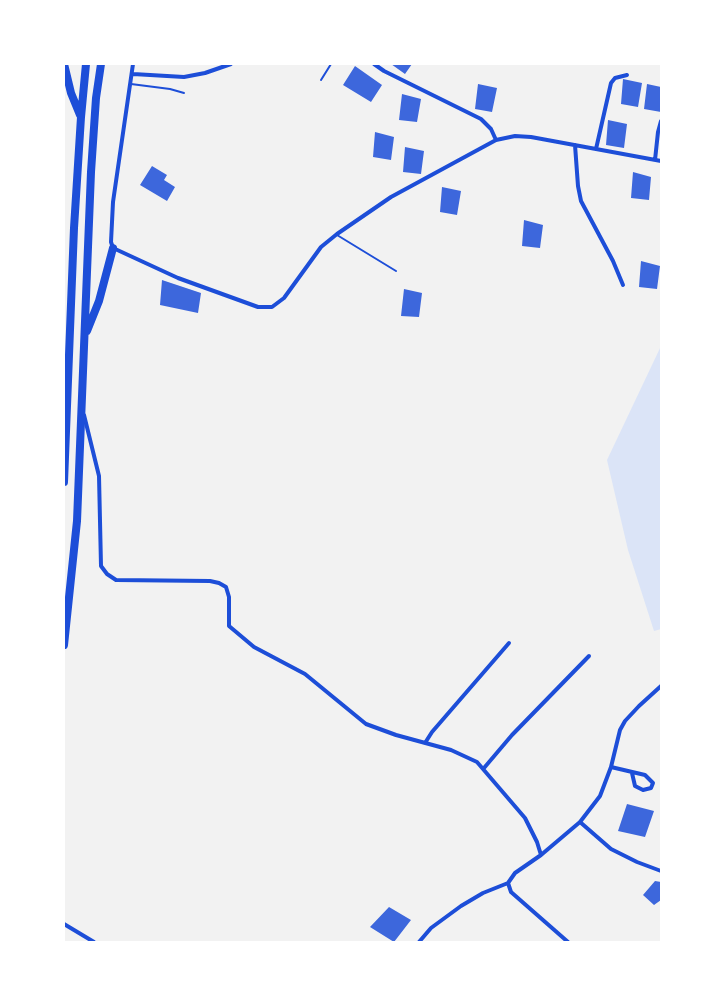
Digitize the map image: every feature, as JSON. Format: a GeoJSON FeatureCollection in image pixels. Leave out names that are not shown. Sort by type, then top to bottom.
{"type":"FeatureCollection","features":[{"type":"Feature","properties":{"kind":"highway"},"geometry":{"type":"LineString","coordinates":[[64,64],[71,93],[81,117]]}},
{"type":"Feature","properties":{"kind":"highway"},"geometry":{"type":"LineString","coordinates":[[64,482],[67,334],[81,117],[86,64]]}},
{"type":"Feature","properties":{"kind":"highway"},"geometry":{"type":"LineString","coordinates":[[64,645],[77,521],[91,172],[96,98],[101,64]]}},
{"type":"Feature","properties":{"kind":"highway"},"geometry":{"type":"LineString","coordinates":[[85,338],[99,301],[113,248]]}},
{"type":"Feature","properties":{"kind":"street"},"geometry":{"type":"LineString","coordinates":[[134,64],[113,202],[111,242],[113,248],[178,278],[258,308],[272,307],[284,298],[321,247],[337,234],[391,197],[496,140],[515,136],[531,136],[661,161]]}},
{"type":"Feature","properties":{"kind":"street"},"geometry":{"type":"LineString","coordinates":[[133,74],[184,77],[205,73],[231,64]]}},
{"type":"Feature","properties":{"kind":"street"},"geometry":{"type":"LineString","coordinates":[[374,64],[384,71],[481,119],[491,129],[496,140]]}},
{"type":"Feature","properties":{"kind":"street"},"geometry":{"type":"LineString","coordinates":[[596,149],[611,83],[615,78],[627,75]]}},
{"type":"Feature","properties":{"kind":"street"},"geometry":{"type":"LineString","coordinates":[[655,160],[658,132],[661,121]]}},
{"type":"Feature","properties":{"kind":"street"},"geometry":{"type":"LineString","coordinates":[[575,145],[578,186],[581,201],[613,261],[623,285]]}},
{"type":"Feature","properties":{"kind":"street"},"geometry":{"type":"LineString","coordinates":[[82,409],[99,476],[101,566],[107,574],[116,580],[131,582],[193,581],[219,583],[226,587],[229,597],[229,626],[238,635],[264,652],[305,674],[366,724],[396,735],[425,742],[465,756],[484,768],[503,794],[525,818],[537,842],[541,855]]}},
{"type":"Feature","properties":{"kind":"street"},"geometry":{"type":"LineString","coordinates":[[425,742],[508,643]]}},
{"type":"Feature","properties":{"kind":"street"},"geometry":{"type":"LineString","coordinates":[[484,768],[512,735],[589,656]]}},
{"type":"Feature","properties":{"kind":"street"},"geometry":{"type":"LineString","coordinates":[[419,942],[431,928],[461,906],[483,893],[508,883],[516,873],[541,855],[580,822],[600,796],[611,767],[617,742],[625,721],[661,686]]}},
{"type":"Feature","properties":{"kind":"street"},"geometry":{"type":"LineString","coordinates":[[611,767],[649,777],[652,783],[651,788],[643,790],[635,786],[632,773]]}},
{"type":"Feature","properties":{"kind":"street"},"geometry":{"type":"LineString","coordinates":[[580,822],[617,852],[661,871]]}},
{"type":"Feature","properties":{"kind":"street"},"geometry":{"type":"LineString","coordinates":[[508,883],[511,892],[568,942]]}},
{"type":"Feature","properties":{"kind":"street"},"geometry":{"type":"LineString","coordinates":[[64,924],[94,942]]}},
{"type":"Feature","properties":{"kind":"lane"},"geometry":{"type":"LineString","coordinates":[[321,80],[331,64]]}},
{"type":"Feature","properties":{"kind":"lane"},"geometry":{"type":"LineString","coordinates":[[131,84],[170,89],[184,93]]}},
{"type":"Feature","properties":{"kind":"lane"},"geometry":{"type":"LineString","coordinates":[[337,234],[396,271]]}},
{"type":"Feature","properties":{"kind":"shaded area"},"geometry":{"type":"Polygon","coordinates":[[[661,346],[661,629],[654,631],[628,550],[607,460],[661,346]]]}},
{"type":"Feature","properties":{"kind":"building"},"geometry":{"type":"Polygon","coordinates":[[[391,64],[412,64],[405,74],[391,64]]]}},
{"type":"Feature","properties":{"kind":"building"},"geometry":{"type":"Polygon","coordinates":[[[355,66],[382,85],[371,102],[343,85],[355,66]]]}},
{"type":"Feature","properties":{"kind":"building"},"geometry":{"type":"Polygon","coordinates":[[[623,79],[642,83],[638,107],[621,104],[623,79]]]}},
{"type":"Feature","properties":{"kind":"building"},"geometry":{"type":"Polygon","coordinates":[[[478,84],[497,88],[492,112],[475,109],[478,84]]]}},
{"type":"Feature","properties":{"kind":"building"},"geometry":{"type":"Polygon","coordinates":[[[647,84],[661,87],[661,112],[644,109],[647,84]]]}},
{"type":"Feature","properties":{"kind":"building"},"geometry":{"type":"Polygon","coordinates":[[[402,94],[421,99],[417,122],[399,120],[402,94]]]}},
{"type":"Feature","properties":{"kind":"building"},"geometry":{"type":"Polygon","coordinates":[[[608,120],[627,124],[624,148],[606,145],[608,120]]]}},
{"type":"Feature","properties":{"kind":"building"},"geometry":{"type":"Polygon","coordinates":[[[375,132],[394,137],[391,160],[373,157],[375,132]]]}},
{"type":"Feature","properties":{"kind":"building"},"geometry":{"type":"Polygon","coordinates":[[[405,147],[424,151],[421,174],[403,172],[405,147]]]}},
{"type":"Feature","properties":{"kind":"building"},"geometry":{"type":"Polygon","coordinates":[[[152,166],[167,175],[164,180],[175,187],[167,201],[140,185],[152,166]]]}},
{"type":"Feature","properties":{"kind":"building"},"geometry":{"type":"Polygon","coordinates":[[[633,172],[651,177],[649,200],[631,198],[633,172]]]}},
{"type":"Feature","properties":{"kind":"building"},"geometry":{"type":"Polygon","coordinates":[[[442,187],[461,191],[457,215],[440,212],[442,187]]]}},
{"type":"Feature","properties":{"kind":"building"},"geometry":{"type":"Polygon","coordinates":[[[524,220],[543,225],[540,248],[522,246],[524,220]]]}},
{"type":"Feature","properties":{"kind":"building"},"geometry":{"type":"Polygon","coordinates":[[[641,261],[660,266],[657,289],[639,287],[641,261]]]}},
{"type":"Feature","properties":{"kind":"building"},"geometry":{"type":"Polygon","coordinates":[[[162,280],[201,293],[198,313],[160,305],[162,280]]]}},
{"type":"Feature","properties":{"kind":"building"},"geometry":{"type":"Polygon","coordinates":[[[404,289],[422,293],[419,317],[401,316],[404,289]]]}},
{"type":"Feature","properties":{"kind":"building"},"geometry":{"type":"Polygon","coordinates":[[[627,804],[654,811],[645,837],[618,831],[627,804]]]}},
{"type":"Feature","properties":{"kind":"building"},"geometry":{"type":"Polygon","coordinates":[[[655,881],[661,882],[661,900],[654,905],[643,895],[655,881]]]}},
{"type":"Feature","properties":{"kind":"building"},"geometry":{"type":"Polygon","coordinates":[[[389,907],[411,920],[394,942],[370,927],[389,907]]]}}]}
